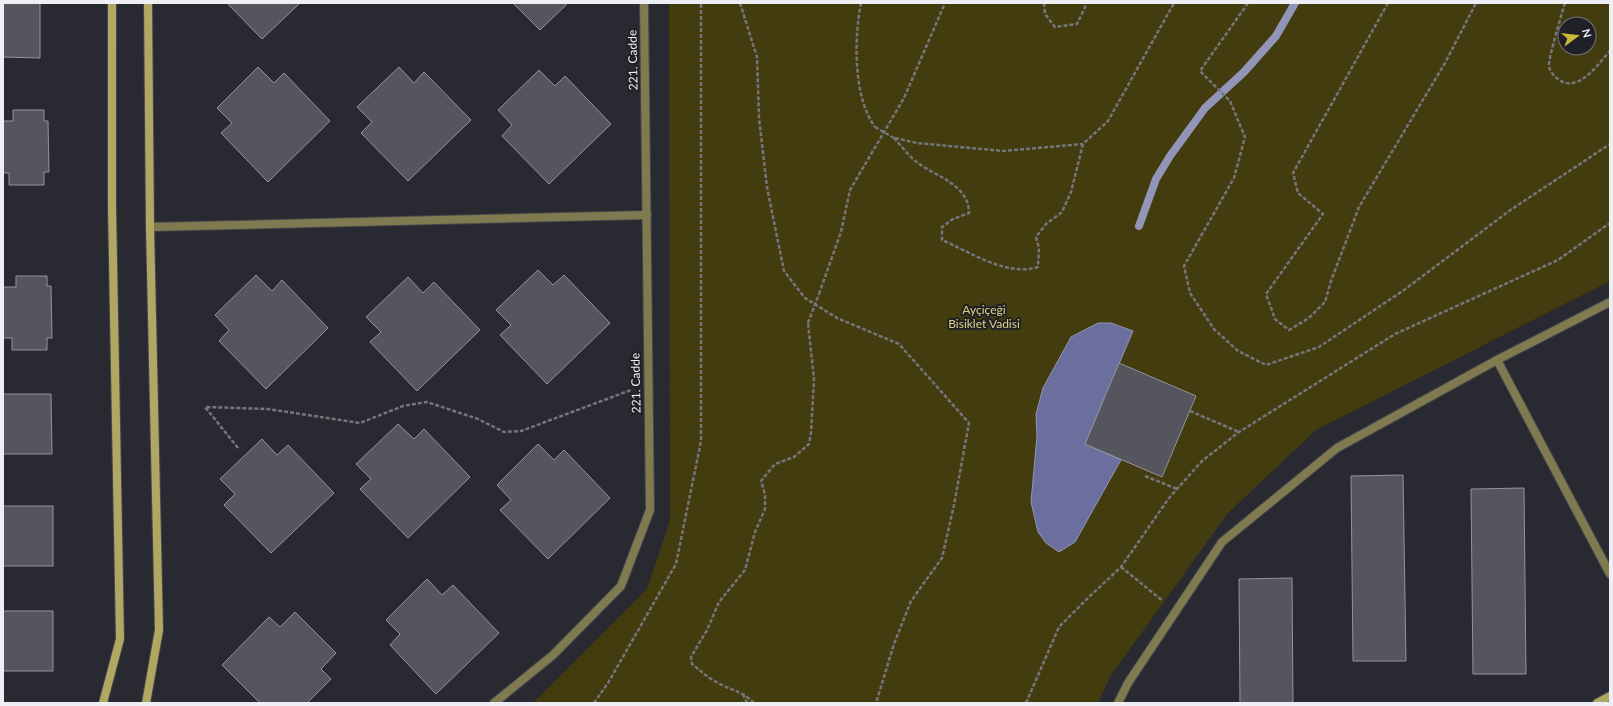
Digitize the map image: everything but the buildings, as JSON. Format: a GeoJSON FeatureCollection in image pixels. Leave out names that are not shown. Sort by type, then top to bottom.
{"type":"FeatureCollection","features":[{"type":"Feature","properties":{"kind":"street"},"geometry":{"type":"LineString","coordinates":[[103,703],[120,639],[113,223],[112,3]]}},
{"type":"Feature","properties":{"kind":"street"},"geometry":{"type":"LineString","coordinates":[[146,703],[159,630],[150,227],[148,3]]}},
{"type":"Feature","properties":{"kind":"street","name":"221. Cadde"},"geometry":{"type":"LineString","coordinates":[[494,703],[553,655],[621,586],[650,510],[644,3]]}},
{"type":"Feature","properties":{"kind":"street"},"geometry":{"type":"LineString","coordinates":[[150,227],[647,215]]}},
{"type":"Feature","properties":{"kind":"street"},"geometry":{"type":"LineString","coordinates":[[1118,703],[1128,684],[1222,542],[1337,448],[1497,360],[1610,302]]}},
{"type":"Feature","properties":{"kind":"street"},"geometry":{"type":"LineString","coordinates":[[1497,360],[1610,574]]}},
{"type":"Feature","properties":{"kind":"street"},"geometry":{"type":"LineString","coordinates":[[1597,703],[1610,696]]}},
{"type":"Feature","properties":{"kind":"path"},"geometry":{"type":"LineString","coordinates":[[594,703],[608,683],[676,564],[701,441],[701,3]]}},
{"type":"Feature","properties":{"kind":"path"},"geometry":{"type":"LineString","coordinates":[[740,3],[757,57],[759,118],[764,164],[784,271],[805,298],[837,318],[899,344],[969,423],[954,505],[942,558],[911,601],[894,644],[876,703]]}},
{"type":"Feature","properties":{"kind":"path"},"geometry":{"type":"LineString","coordinates":[[861,3],[856,29],[859,81],[862,102],[867,116],[875,127],[894,138],[918,163],[941,176],[958,190],[969,204],[969,213],[953,219],[942,227],[942,240],[1006,267],[1028,270],[1038,267],[1039,248],[1036,237],[1046,224],[1062,212],[1071,192],[1083,144],[1108,121],[1174,3]]}},
{"type":"Feature","properties":{"kind":"path"},"geometry":{"type":"LineString","coordinates":[[754,703],[742,693],[729,688],[706,675],[692,664],[691,657],[707,630],[722,597],[745,570],[755,532],[765,509],[765,494],[761,481],[775,464],[794,457],[809,444],[814,380],[808,323],[841,232],[850,190],[904,98],[945,3]]}},
{"type":"Feature","properties":{"kind":"path"},"geometry":{"type":"LineString","coordinates":[[1044,3],[1045,14],[1055,27],[1077,24],[1087,3]]}},
{"type":"Feature","properties":{"kind":"path"},"geometry":{"type":"LineString","coordinates":[[1248,3],[1200,70],[1230,102],[1245,136],[1234,178],[1184,266],[1190,293],[1214,329],[1238,351],[1266,365],[1319,347],[1404,290],[1509,211],[1610,144]]}},
{"type":"Feature","properties":{"kind":"path"},"geometry":{"type":"LineString","coordinates":[[1388,3],[1293,173],[1298,193],[1323,214],[1266,294],[1275,319],[1289,330],[1309,318],[1325,302],[1331,281],[1359,207],[1444,63],[1476,3]]}},
{"type":"Feature","properties":{"kind":"path"},"geometry":{"type":"LineString","coordinates":[[1565,3],[1549,64],[1553,76],[1565,84],[1574,84],[1585,77],[1610,51]]}},
{"type":"Feature","properties":{"kind":"path"},"geometry":{"type":"LineString","coordinates":[[894,138],[917,143],[1003,150],[1083,144]]}},
{"type":"Feature","properties":{"kind":"path"},"geometry":{"type":"LineString","coordinates":[[1026,703],[1059,627],[1121,567],[1177,489],[1202,461],[1239,432],[1395,334],[1558,260],[1610,223]]}},
{"type":"Feature","properties":{"kind":"path"},"geometry":{"type":"LineString","coordinates":[[238,448],[206,407],[268,409],[360,423],[403,406],[427,402],[478,419],[504,432],[521,431],[648,384]]}},
{"type":"Feature","properties":{"kind":"path"},"geometry":{"type":"LineString","coordinates":[[1190,411],[1239,432]]}},
{"type":"Feature","properties":{"kind":"path"},"geometry":{"type":"LineString","coordinates":[[1145,476],[1177,489]]}},
{"type":"Feature","properties":{"kind":"path"},"geometry":{"type":"LineString","coordinates":[[1121,567],[1176,611]]}},
{"type":"Feature","properties":{"kind":"path"},"geometry":{"type":"LineString","coordinates":[[742,693],[747,703]]}},
{"type":"Feature","properties":{"kind":"green space","name":"Ayçiçeği Bisiklet Vadisi"},"geometry":{"type":"Polygon","coordinates":[[[669,3],[1610,3],[1610,281],[1316,430],[1228,513],[1111,675],[1098,703],[533,703],[647,589],[670,521],[669,3]]]}},
{"type":"Feature","properties":{"kind":"water"},"geometry":{"type":"Polygon","coordinates":[[[1098,323],[1111,323],[1133,331],[1085,444],[1121,460],[1075,542],[1059,552],[1046,543],[1038,532],[1031,502],[1037,436],[1036,414],[1043,388],[1071,337],[1098,323]]]}},
{"type":"Feature","properties":{"kind":"waterway"},"geometry":{"type":"LineString","coordinates":[[1139,226],[1156,179],[1170,156],[1205,108],[1244,72],[1276,36],[1295,3]]}}]}
